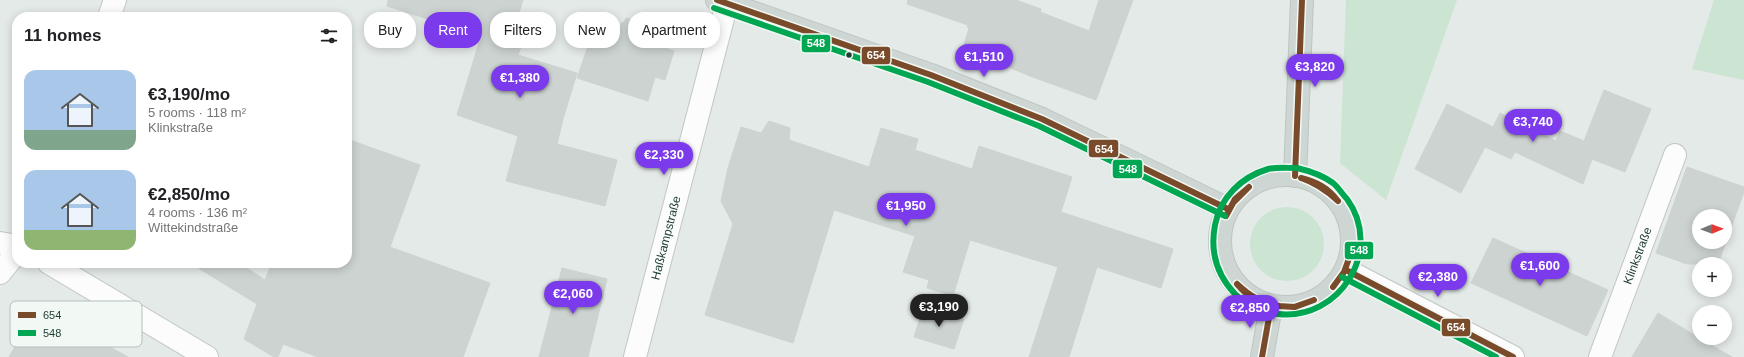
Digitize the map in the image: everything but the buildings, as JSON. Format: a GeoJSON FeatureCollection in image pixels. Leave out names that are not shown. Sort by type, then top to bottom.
{"type":"FeatureCollection","features":[{"type":"Feature","properties":{"kind":"main road"},"geometry":{"type":"LineString","coordinates":[[1295,176],[1302,0]]}},
{"type":"Feature","properties":{"kind":"main road"},"geometry":{"type":"LineString","coordinates":[[722,2],[931,75],[1042,119],[1228,210]]}},
{"type":"Feature","properties":{"kind":"main road"},"geometry":{"type":"LineString","coordinates":[[1275,176],[1295,176],[1315,181],[1332,193],[1345,210],[1352,229],[1352,250],[1346,270],[1334,288],[1315,301],[1293,308],[1271,306],[1252,299],[1236,286],[1225,268],[1220,249],[1221,228],[1228,210],[1240,194],[1256,182],[1275,176]]}},
{"type":"Feature","properties":{"kind":"main road"},"geometry":{"type":"LineString","coordinates":[[1262,357],[1271,306]]}},
{"type":"Feature","properties":{"kind":"street"},"geometry":{"type":"LineString","coordinates":[[111,12],[115,0]]}},
{"type":"Feature","properties":{"kind":"street","name":"Haßkampstraße"},"geometry":{"type":"LineString","coordinates":[[634,357],[722,2]]}},
{"type":"Feature","properties":{"kind":"street","name":"Klinkstraße"},"geometry":{"type":"LineString","coordinates":[[1600,357],[1675,154]]}},
{"type":"Feature","properties":{"kind":"street"},"geometry":{"type":"LineString","coordinates":[[0,243],[12,245]]}},
{"type":"Feature","properties":{"kind":"street"},"geometry":{"type":"LineString","coordinates":[[0,272],[12,258]]}},
{"type":"Feature","properties":{"kind":"street"},"geometry":{"type":"LineString","coordinates":[[57,268],[113,301]]}},
{"type":"Feature","properties":{"kind":"street"},"geometry":{"type":"LineString","coordinates":[[1346,270],[1513,357]]}},
{"type":"Feature","properties":{"kind":"street"},"geometry":{"type":"LineString","coordinates":[[142,318],[207,357]]}},
{"type":"Feature","properties":{"kind":"green space"},"geometry":{"type":"Polygon","coordinates":[[[1346,0],[1457,0],[1386,200],[1340,163],[1346,0]]]}},
{"type":"Feature","properties":{"kind":"green space"},"geometry":{"type":"Polygon","coordinates":[[[1714,0],[1744,0],[1744,80],[1692,69],[1714,0]]]}},
{"type":"Feature","properties":{"kind":"green space"},"geometry":{"type":"Polygon","coordinates":[[[1280,207],[1294,207],[1308,213],[1318,223],[1324,237],[1322,258],[1318,265],[1308,275],[1294,281],[1280,281],[1266,275],[1256,265],[1250,251],[1250,237],[1256,223],[1266,213],[1280,207]]]}},
{"type":"Feature","properties":{"kind":"transit line","name":"654"},"geometry":{"type":"LineString","coordinates":[[717,0],[931,75],[1042,119],[1228,209]]}},
{"type":"Feature","properties":{"kind":"transit line","name":"654"},"geometry":{"type":"LineString","coordinates":[[1295,176],[1302,0]]}},
{"type":"Feature","properties":{"kind":"transit line","name":"548"},"geometry":{"type":"LineString","coordinates":[[714,8],[928,82],[1039,126],[1225,216]]}},
{"type":"Feature","properties":{"kind":"transit line","name":"548"},"geometry":{"type":"LineString","coordinates":[[1295,168],[1268,169],[1249,177],[1233,190],[1227,198],[1222,206],[1215,225],[1213,244],[1216,262],[1219,271],[1229,287],[1249,306],[1266,312],[1278,314],[1300,313],[1320,306],[1337,294],[1350,278],[1358,260],[1361,239],[1357,219],[1347,199],[1337,187],[1329,180],[1297,168]]}},
{"type":"Feature","properties":{"kind":"transit line","name":"654"},"geometry":{"type":"LineString","coordinates":[[1301,178],[1322,186],[1338,201]]}},
{"type":"Feature","properties":{"kind":"transit line","name":"654"},"geometry":{"type":"LineString","coordinates":[[1301,178],[1321,187],[1338,201]]}},
{"type":"Feature","properties":{"kind":"transit line","name":"654"},"geometry":{"type":"LineString","coordinates":[[1226,216],[1235,199],[1249,187]]}},
{"type":"Feature","properties":{"kind":"transit line","name":"654"},"geometry":{"type":"LineString","coordinates":[[1226,216],[1233,203],[1249,187]]}},
{"type":"Feature","properties":{"kind":"transit line","name":"654"},"geometry":{"type":"LineString","coordinates":[[1333,287],[1344,272],[1351,253]]}},
{"type":"Feature","properties":{"kind":"transit line","name":"654"},"geometry":{"type":"LineString","coordinates":[[1333,287],[1344,272],[1351,253]]}},
{"type":"Feature","properties":{"kind":"transit line","name":"654"},"geometry":{"type":"LineString","coordinates":[[1346,270],[1513,357]]}},
{"type":"Feature","properties":{"kind":"transit line","name":"548"},"geometry":{"type":"LineString","coordinates":[[1342,277],[1496,357]]}},
{"type":"Feature","properties":{"kind":"transit line","name":"654"},"geometry":{"type":"LineString","coordinates":[[1237,284],[1256,298],[1279,306]]}},
{"type":"Feature","properties":{"kind":"transit line","name":"654"},"geometry":{"type":"LineString","coordinates":[[1237,284],[1256,300],[1273,306],[1279,306]]}},
{"type":"Feature","properties":{"kind":"transit line","name":"654"},"geometry":{"type":"LineString","coordinates":[[1279,306],[1295,307],[1314,300]]}},
{"type":"Feature","properties":{"kind":"transit line","name":"654"},"geometry":{"type":"LineString","coordinates":[[1279,306],[1294,307],[1314,300]]}},
{"type":"Feature","properties":{"kind":"transit line","name":"654"},"geometry":{"type":"LineString","coordinates":[[1262,357],[1271,306]]}}]}
